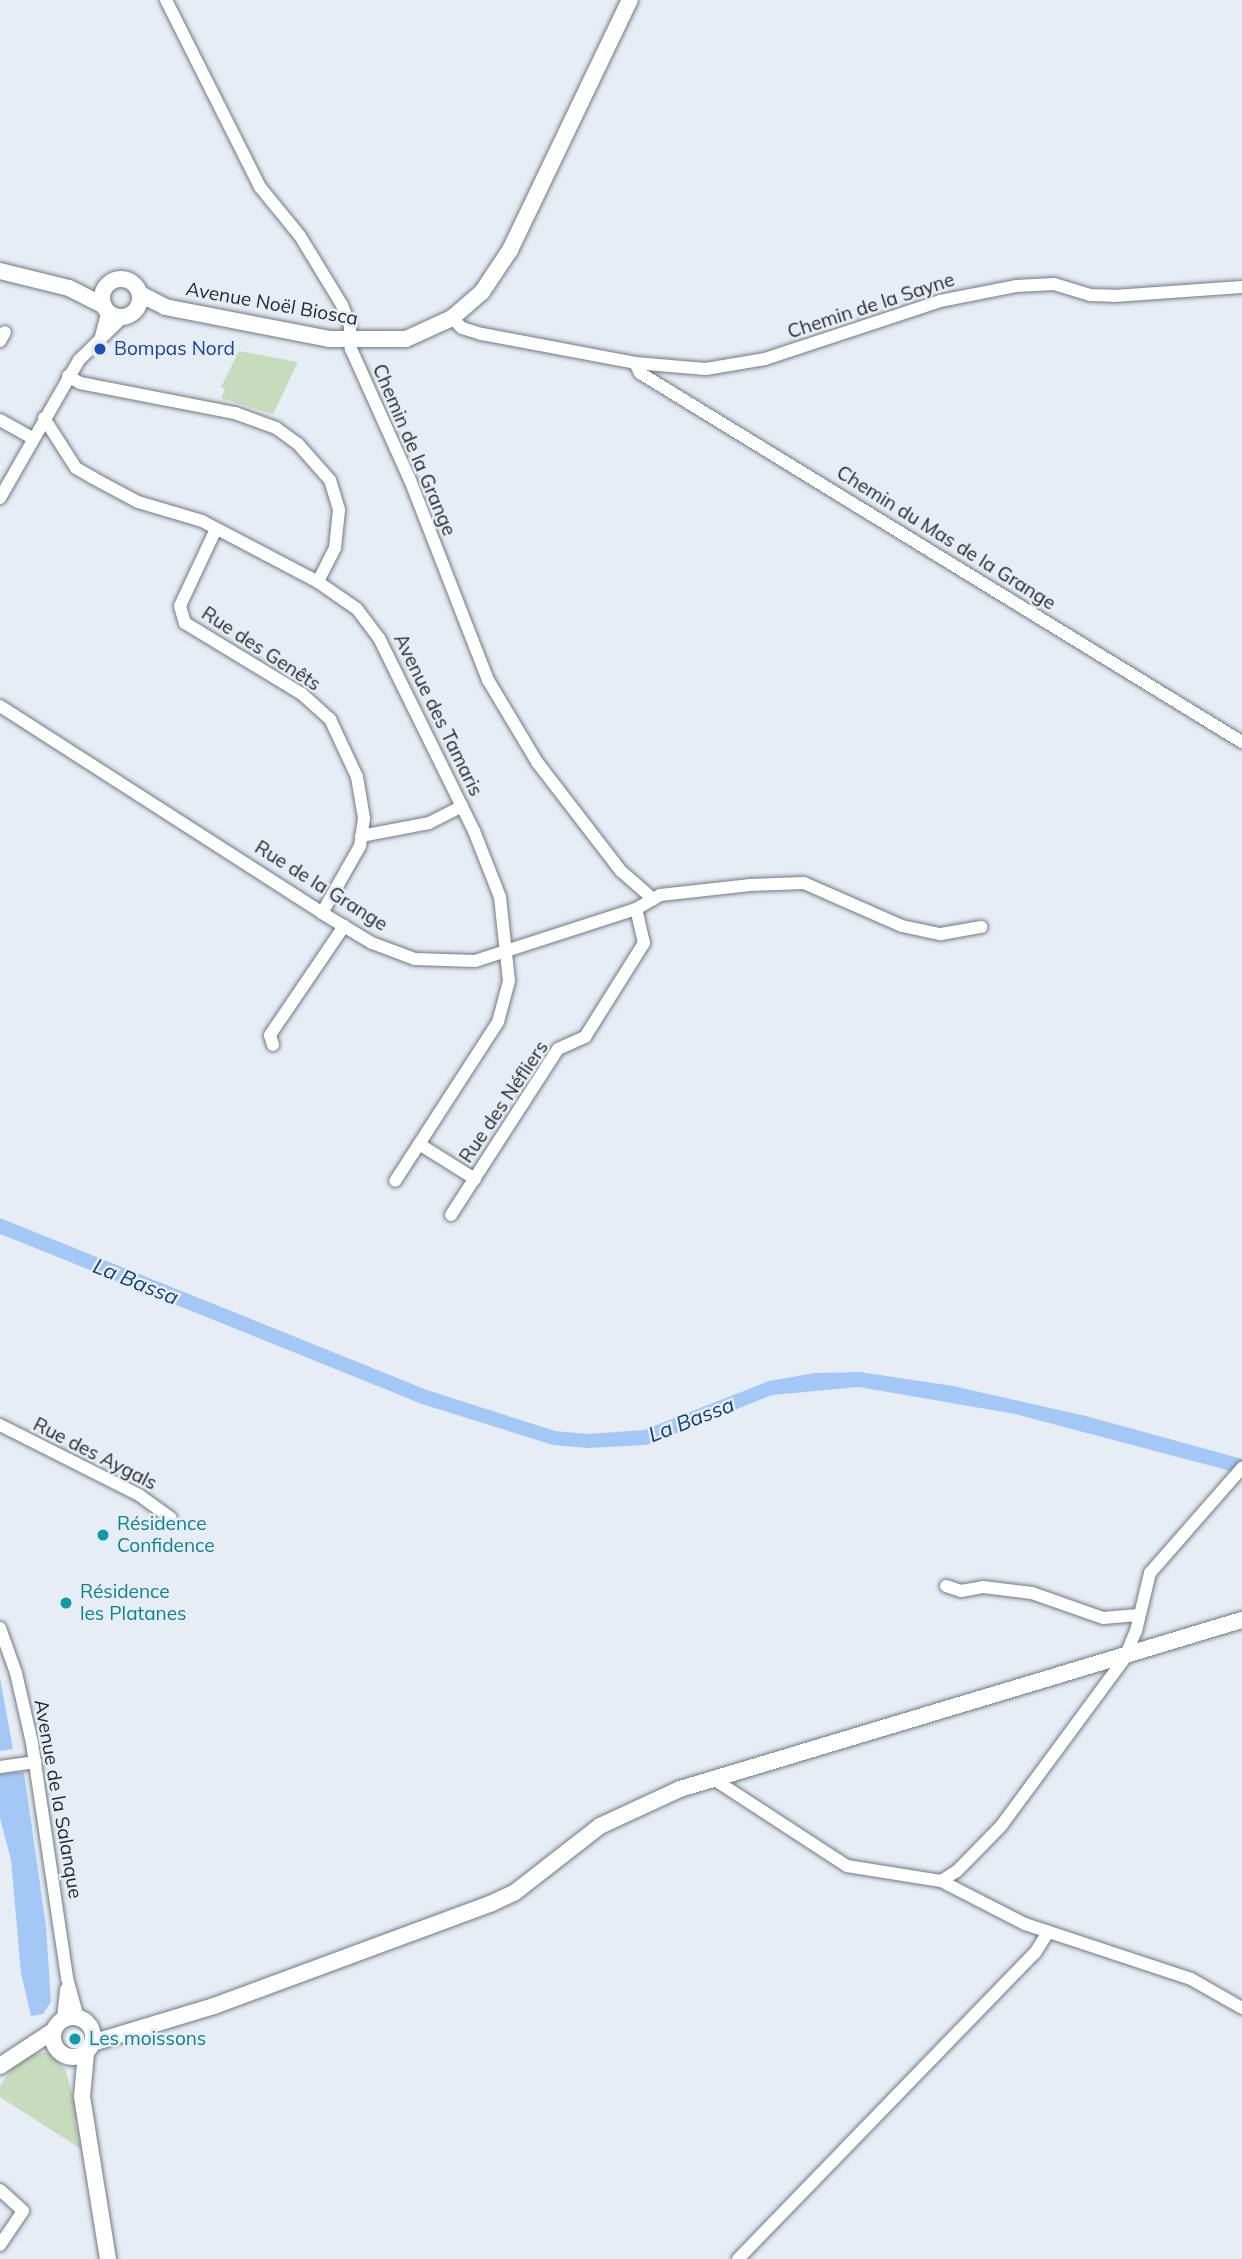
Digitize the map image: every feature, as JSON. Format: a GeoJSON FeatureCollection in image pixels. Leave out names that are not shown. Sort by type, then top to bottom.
{"type":"FeatureCollection","features":[{"type":"Feature","properties":{"kind":"main road","name":"Avenue Noël Biosca"},"geometry":{"type":"LineString","coordinates":[[165,307],[351,340],[406,339],[452,318],[482,292],[527,218],[629,0]]}},
{"type":"Feature","properties":{"kind":"main road"},"geometry":{"type":"LineString","coordinates":[[5,275],[69,288],[106,287],[116,280],[128,280],[140,294],[165,307]]}},
{"type":"Feature","properties":{"kind":"main road"},"geometry":{"type":"LineString","coordinates":[[106,287],[106,309]]}},
{"type":"Feature","properties":{"kind":"main road"},"geometry":{"type":"LineString","coordinates":[[69,288],[106,309],[129,314],[165,307]]}},
{"type":"Feature","properties":{"kind":"main road"},"geometry":{"type":"LineString","coordinates":[[129,314],[140,294]]}},
{"type":"Feature","properties":{"kind":"main road"},"geometry":{"type":"LineString","coordinates":[[0,2066],[29,2048],[73,2037],[130,2029],[214,2006],[490,1904],[513,1893],[600,1826],[635,1806],[1124,1659],[1242,1620]]}},
{"type":"Feature","properties":{"kind":"main road"},"geometry":{"type":"LineString","coordinates":[[73,2037],[108,2259]]}},
{"type":"Feature","properties":{"kind":"street","name":"Chemin de la Grange"},"geometry":{"type":"LineString","coordinates":[[166,0],[260,187],[300,236],[342,305],[351,340],[488,680],[537,762],[621,871],[653,899]]}},
{"type":"Feature","properties":{"kind":"street","name":"Chemin de la Sayne"},"geometry":{"type":"LineString","coordinates":[[452,318],[462,328],[482,334],[635,363],[706,369],[765,359],[940,301],[1016,286],[1054,284],[1090,295],[1114,296],[1242,287]]}},
{"type":"Feature","properties":{"kind":"street"},"geometry":{"type":"LineString","coordinates":[[100,340],[106,309]]}},
{"type":"Feature","properties":{"kind":"street"},"geometry":{"type":"LineString","coordinates":[[0,498],[68,376],[100,340],[129,314]]}},
{"type":"Feature","properties":{"kind":"street","name":"Chemin du Mas de la Grange"},"geometry":{"type":"LineString","coordinates":[[635,363],[640,373],[1242,742]]}},
{"type":"Feature","properties":{"kind":"street"},"geometry":{"type":"LineString","coordinates":[[68,376],[80,383],[235,413],[276,428],[298,444],[330,480],[339,510],[335,548],[318,583]]}},
{"type":"Feature","properties":{"kind":"street","name":"Avenue des Tamaris"},"geometry":{"type":"LineString","coordinates":[[44,418],[76,468],[138,502],[216,529],[318,583],[370,623],[462,806],[500,897],[508,951],[509,981],[498,1022],[395,1181]]}},
{"type":"Feature","properties":{"kind":"street"},"geometry":{"type":"LineString","coordinates":[[0,419],[33,438]]}},
{"type":"Feature","properties":{"kind":"street","name":"Rue des Genêts"},"geometry":{"type":"LineString","coordinates":[[216,529],[180,606],[185,623],[302,694],[330,719],[357,777],[363,818],[361,835],[351,867],[322,913]]}},
{"type":"Feature","properties":{"kind":"street","name":"Rue de la Grange"},"geometry":{"type":"LineString","coordinates":[[0,706],[322,913],[415,959],[475,961],[636,909],[653,899]]}},
{"type":"Feature","properties":{"kind":"street"},"geometry":{"type":"LineString","coordinates":[[361,835],[429,823],[462,806]]}},
{"type":"Feature","properties":{"kind":"street"},"geometry":{"type":"LineString","coordinates":[[653,899],[750,885],[804,883],[902,926],[941,934],[981,927]]}},
{"type":"Feature","properties":{"kind":"street","name":"Rue des Néfliers"},"geometry":{"type":"LineString","coordinates":[[451,1215],[558,1049],[585,1037],[644,943],[636,909]]}},
{"type":"Feature","properties":{"kind":"street"},"geometry":{"type":"LineString","coordinates":[[273,1045],[270,1035],[344,926]]}},
{"type":"Feature","properties":{"kind":"street"},"geometry":{"type":"LineString","coordinates":[[419,1144],[475,1179]]}},
{"type":"Feature","properties":{"kind":"street","name":"Rue des Aygals"},"geometry":{"type":"LineString","coordinates":[[0,1425],[139,1495],[171,1518]]}},
{"type":"Feature","properties":{"kind":"street"},"geometry":{"type":"LineString","coordinates":[[941,1881],[957,1871],[1001,1826],[1124,1659],[1150,1573],[1242,1468]]}},
{"type":"Feature","properties":{"kind":"street"},"geometry":{"type":"LineString","coordinates":[[946,1587],[961,1591],[1007,1588],[1103,1618],[1138,1615]]}},
{"type":"Feature","properties":{"kind":"street","name":"Avenue de la Salanque"},"geometry":{"type":"LineString","coordinates":[[0,1628],[16,1673],[36,1762],[73,2037]]}},
{"type":"Feature","properties":{"kind":"street"},"geometry":{"type":"LineString","coordinates":[[0,1767],[36,1762]]}},
{"type":"Feature","properties":{"kind":"street"},"geometry":{"type":"LineString","coordinates":[[715,1780],[846,1866],[941,1881],[979,1904],[1048,1932],[1191,1979],[1242,2008]]}},
{"type":"Feature","properties":{"kind":"street"},"geometry":{"type":"LineString","coordinates":[[738,2259],[1035,1953],[1048,1932]]}},
{"type":"Feature","properties":{"kind":"street"},"geometry":{"type":"LineString","coordinates":[[0,2190],[23,2211],[0,2245]]}},
{"type":"Feature","properties":{"kind":"green space"},"geometry":{"type":"Polygon","coordinates":[[[239,351],[298,362],[273,414],[221,398],[225,389],[221,387],[239,351]]]}},
{"type":"Feature","properties":{"kind":"green space"},"geometry":{"type":"Polygon","coordinates":[[[48,2052],[65,2069],[80,2120],[75,2120],[81,2149],[0,2097],[0,2086],[10,2071],[5,2068],[26,2056],[48,2052]]]}},
{"type":"Feature","properties":{"kind":"water","name":"La Bassa"},"geometry":{"type":"Polygon","coordinates":[[[0,1218],[427,1390],[555,1431],[588,1434],[644,1430],[769,1381],[815,1373],[860,1372],[953,1386],[1086,1416],[1242,1459],[1242,1474],[1015,1414],[859,1387],[772,1395],[646,1445],[588,1448],[553,1445],[422,1404],[0,1234],[0,1218]]]}},
{"type":"Feature","properties":{"kind":"water"},"geometry":{"type":"Polygon","coordinates":[[[0,1678],[13,1749],[0,1751],[0,1678]]]}},
{"type":"Feature","properties":{"kind":"water"},"geometry":{"type":"Polygon","coordinates":[[[24,1772],[46,1926],[51,2002],[43,2014],[31,2016],[21,1973],[11,1860],[0,1818],[0,1774],[24,1772]]]}},
{"type":"Feature","properties":{"kind":"place","name":"Bompas Nord"},"geometry":{"type":"Point","coordinates":[100,349]}},
{"type":"Feature","properties":{"kind":"place","name":"Résidence Confidence"},"geometry":{"type":"Point","coordinates":[103,1535]}},
{"type":"Feature","properties":{"kind":"place","name":"Résidence les Platanes"},"geometry":{"type":"Point","coordinates":[66,1603]}},
{"type":"Feature","properties":{"kind":"place","name":"Les moissons"},"geometry":{"type":"Point","coordinates":[75,2039]}}]}
